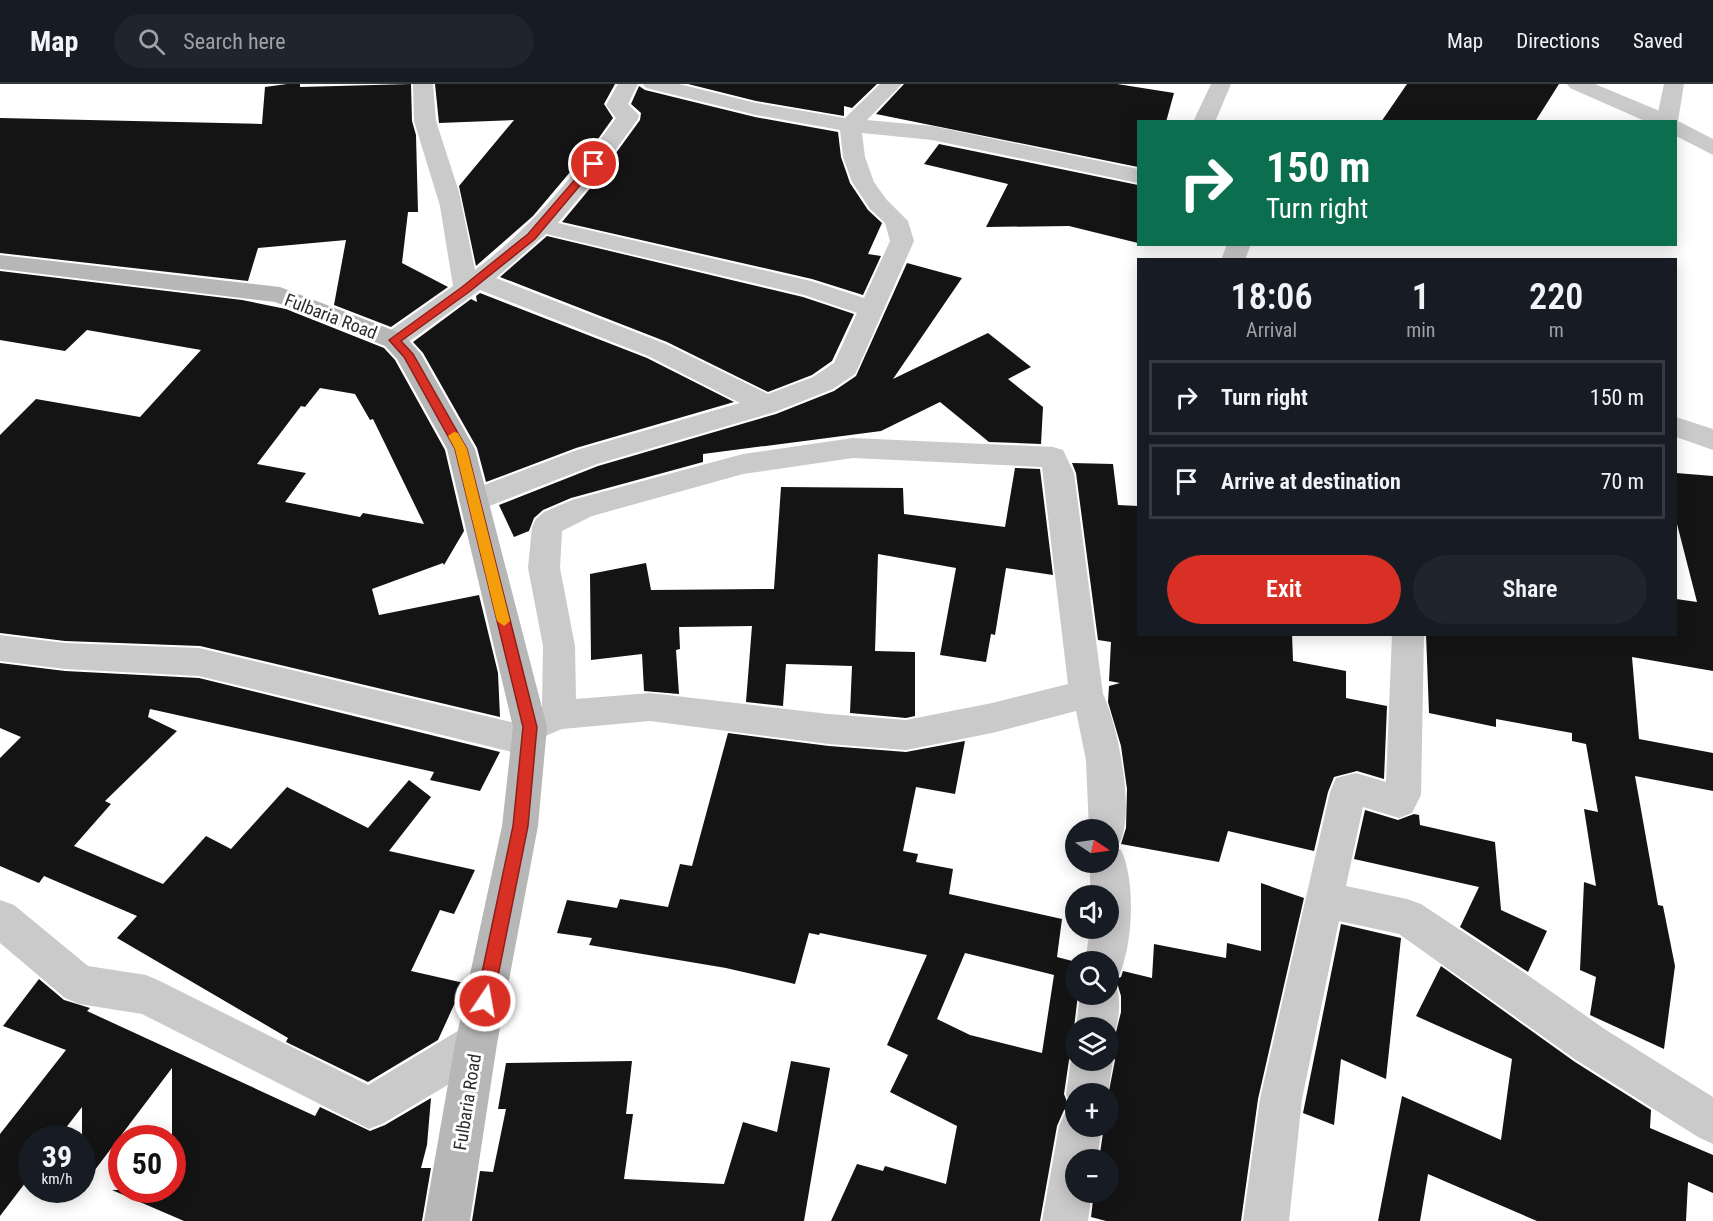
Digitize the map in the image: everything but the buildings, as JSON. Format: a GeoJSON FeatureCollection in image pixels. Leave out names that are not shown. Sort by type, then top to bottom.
{"type":"FeatureCollection","features":[{"type":"Feature","properties":{"kind":"main road","name":"Fulbaria Road"},"geometry":{"type":"LineString","coordinates":[[0,262],[280,295],[394,340],[408,354],[461,449],[539,728],[476,1044],[447,1221]]}},
{"type":"Feature","properties":{"kind":"street"},"geometry":{"type":"LineString","coordinates":[[423,84],[422,101],[426,134],[444,179],[472,285]]}},
{"type":"Feature","properties":{"kind":"street"},"geometry":{"type":"LineString","coordinates":[[394,340],[472,285],[541,226],[576,187],[627,119],[628,115],[617,105],[628,84]]}},
{"type":"Feature","properties":{"kind":"street"},"geometry":{"type":"LineString","coordinates":[[653,84],[756,109],[850,125],[932,133],[1137,176]]}},
{"type":"Feature","properties":{"kind":"street"},"geometry":{"type":"LineString","coordinates":[[850,125],[892,84]]}},
{"type":"Feature","properties":{"kind":"street"},"geometry":{"type":"LineString","coordinates":[[1205,120],[1221,84]]}},
{"type":"Feature","properties":{"kind":"street"},"geometry":{"type":"LineString","coordinates":[[1577,84],[1661,120]]}},
{"type":"Feature","properties":{"kind":"street"},"geometry":{"type":"LineString","coordinates":[[1666,120],[1674,84]]}},
{"type":"Feature","properties":{"kind":"street"},"geometry":{"type":"LineString","coordinates":[[474,501],[587,457],[766,404],[824,383],[845,368],[902,241],[896,220],[878,204],[863,182],[854,157],[850,125]]}},
{"type":"Feature","properties":{"kind":"street"},"geometry":{"type":"LineString","coordinates":[[1677,128],[1713,148]]}},
{"type":"Feature","properties":{"kind":"street"},"geometry":{"type":"LineString","coordinates":[[541,226],[811,289],[872,310]]}},
{"type":"Feature","properties":{"kind":"street"},"geometry":{"type":"LineString","coordinates":[[472,285],[657,350],[766,404]]}},
{"type":"Feature","properties":{"kind":"street"},"geometry":{"type":"LineString","coordinates":[[1677,427],[1713,440]]}},
{"type":"Feature","properties":{"kind":"street"},"geometry":{"type":"LineString","coordinates":[[539,728],[559,646],[544,568],[547,527],[555,520],[593,505],[743,464],[853,448],[1053,458],[1059,473],[1086,694],[1095,710],[1105,780],[1107,819]]}},
{"type":"Feature","properties":{"kind":"street"},"geometry":{"type":"LineString","coordinates":[[1266,1221],[1281,1099],[1349,789],[1400,802],[1403,795],[1408,636]]}},
{"type":"Feature","properties":{"kind":"street"},"geometry":{"type":"LineString","coordinates":[[0,648],[7,651],[65,656],[199,662],[539,728],[650,707],[829,729],[906,735],[992,718],[1086,694]]}},
{"type":"Feature","properties":{"kind":"street"},"geometry":{"type":"LineString","coordinates":[[1106,951],[1111,915],[1109,873]]}},
{"type":"Feature","properties":{"kind":"street"},"geometry":{"type":"LineString","coordinates":[[1325,900],[1407,917],[1508,985],[1591,1046],[1713,1122]]}},
{"type":"Feature","properties":{"kind":"street"},"geometry":{"type":"LineString","coordinates":[[0,918],[79,984],[146,995],[369,1108],[476,1044]]}},
{"type":"Feature","properties":{"kind":"street"},"geometry":{"type":"LineString","coordinates":[[1065,1221],[1079,1137]]}},
{"type":"Feature","properties":{"kind":"slow traffic"},"geometry":{"type":"LineString","coordinates":[[454,436],[461,449],[504,621]]}},
{"type":"Feature","properties":{"kind":"route"},"geometry":{"type":"LineString","coordinates":[[485,1001],[520,826],[530,727],[461,449],[408,354],[394,340],[466,290],[531,236],[594,164]]}}]}
